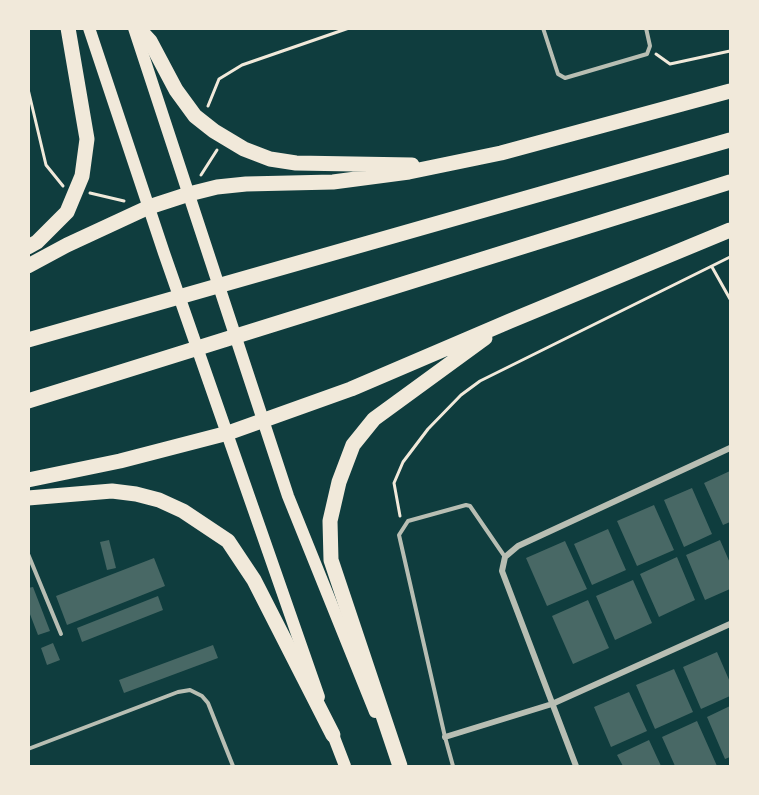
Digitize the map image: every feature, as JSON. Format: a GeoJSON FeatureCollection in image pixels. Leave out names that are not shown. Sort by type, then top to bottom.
{"type":"FeatureCollection","features":[{"type":"Feature","properties":{"kind":"highway"},"geometry":{"type":"LineString","coordinates":[[28,247],[37,242],[67,212],[82,176],[87,139],[68,28]]}},
{"type":"Feature","properties":{"kind":"highway"},"geometry":{"type":"LineString","coordinates":[[136,28],[150,40],[176,90],[195,116],[214,131],[244,149],[270,159],[296,164],[445,165]]}},
{"type":"Feature","properties":{"kind":"highway"},"geometry":{"type":"LineString","coordinates":[[28,266],[149,207],[189,194],[218,187],[246,184],[316,183],[368,179],[445,165],[501,153],[730,91]]}},
{"type":"Feature","properties":{"kind":"highway"},"geometry":{"type":"LineString","coordinates":[[28,340],[730,140]]}},
{"type":"Feature","properties":{"kind":"highway"},"geometry":{"type":"LineString","coordinates":[[28,401],[730,182]]}},
{"type":"Feature","properties":{"kind":"highway"},"geometry":{"type":"LineString","coordinates":[[28,480],[120,461],[228,433],[351,389],[730,230]]}},
{"type":"Feature","properties":{"kind":"highway"},"geometry":{"type":"LineString","coordinates":[[399,766],[332,560],[330,521],[339,482],[353,445],[374,419],[510,321]]}},
{"type":"Feature","properties":{"kind":"highway"},"geometry":{"type":"LineString","coordinates":[[28,498],[112,491],[136,494],[159,500],[183,511],[228,541],[254,580],[333,735]]}},
{"type":"Feature","properties":{"kind":"main road"},"geometry":{"type":"LineString","coordinates":[[89,28],[164,253],[345,766]]}},
{"type":"Feature","properties":{"kind":"main road"},"geometry":{"type":"LineString","coordinates":[[136,28],[288,496],[399,766]]}},
{"type":"Feature","properties":{"kind":"street"},"geometry":{"type":"LineString","coordinates":[[576,766],[502,571],[505,558],[518,546],[730,448]]}},
{"type":"Feature","properties":{"kind":"street"},"geometry":{"type":"LineString","coordinates":[[444,737],[552,704],[730,624]]}},
{"type":"Feature","properties":{"kind":"lane"},"geometry":{"type":"LineString","coordinates":[[543,28],[558,74],[564,78],[641,56],[650,50],[646,28]]}},
{"type":"Feature","properties":{"kind":"lane"},"geometry":{"type":"LineString","coordinates":[[453,766],[444,737],[399,535],[403,526],[414,519],[466,505],[470,506],[505,558]]}},
{"type":"Feature","properties":{"kind":"lane"},"geometry":{"type":"LineString","coordinates":[[28,554],[61,634]]}},
{"type":"Feature","properties":{"kind":"lane"},"geometry":{"type":"LineString","coordinates":[[28,749],[178,692],[190,690],[202,696],[208,703],[233,766]]}},
{"type":"Feature","properties":{"kind":"path"},"geometry":{"type":"LineString","coordinates":[[208,106],[219,79],[243,65],[349,28]]}},
{"type":"Feature","properties":{"kind":"path"},"geometry":{"type":"LineString","coordinates":[[650,50],[670,64],[730,51]]}},
{"type":"Feature","properties":{"kind":"path"},"geometry":{"type":"LineString","coordinates":[[28,89],[46,165],[60,185],[149,207]]}},
{"type":"Feature","properties":{"kind":"path"},"geometry":{"type":"LineString","coordinates":[[403,526],[398,512],[394,483],[403,462],[428,429],[461,395],[480,381],[730,257]]}},
{"type":"Feature","properties":{"kind":"path"},"geometry":{"type":"LineString","coordinates":[[712,266],[730,299]]}},
{"type":"Feature","properties":{"kind":"building"},"geometry":{"type":"Polygon","coordinates":[[[730,471],[730,522],[723,525],[704,483],[730,471]]]}},
{"type":"Feature","properties":{"kind":"building"},"geometry":{"type":"Polygon","coordinates":[[[692,488],[712,534],[684,547],[664,500],[692,488]]]}},
{"type":"Feature","properties":{"kind":"building"},"geometry":{"type":"Polygon","coordinates":[[[654,505],[674,550],[637,566],[617,521],[654,505]]]}},
{"type":"Feature","properties":{"kind":"building"},"geometry":{"type":"Polygon","coordinates":[[[608,529],[626,570],[592,585],[574,544],[608,529]]]}},
{"type":"Feature","properties":{"kind":"building"},"geometry":{"type":"Polygon","coordinates":[[[109,540],[116,568],[107,570],[100,542],[109,540]]]}},
{"type":"Feature","properties":{"kind":"building"},"geometry":{"type":"Polygon","coordinates":[[[720,540],[730,563],[730,589],[705,600],[686,555],[720,540]]]}},
{"type":"Feature","properties":{"kind":"building"},"geometry":{"type":"Polygon","coordinates":[[[565,541],[587,589],[547,606],[526,558],[565,541]]]}},
{"type":"Feature","properties":{"kind":"building"},"geometry":{"type":"Polygon","coordinates":[[[677,557],[695,600],[659,617],[640,574],[677,557]]]}},
{"type":"Feature","properties":{"kind":"building"},"geometry":{"type":"Polygon","coordinates":[[[154,558],[165,586],[67,625],[56,596],[154,558]]]}},
{"type":"Feature","properties":{"kind":"building"},"geometry":{"type":"Polygon","coordinates":[[[633,580],[652,623],[615,640],[596,596],[633,580]]]}},
{"type":"Feature","properties":{"kind":"building"},"geometry":{"type":"Polygon","coordinates":[[[33,587],[50,631],[38,635],[28,609],[28,588],[33,587]]]}},
{"type":"Feature","properties":{"kind":"building"},"geometry":{"type":"Polygon","coordinates":[[[158,596],[163,610],[82,642],[77,628],[158,596]]]}},
{"type":"Feature","properties":{"kind":"building"},"geometry":{"type":"Polygon","coordinates":[[[588,600],[609,648],[573,664],[552,616],[588,600]]]}},
{"type":"Feature","properties":{"kind":"building"},"geometry":{"type":"Polygon","coordinates":[[[53,643],[60,660],[47,665],[41,648],[53,643]]]}},
{"type":"Feature","properties":{"kind":"building"},"geometry":{"type":"Polygon","coordinates":[[[213,645],[218,658],[124,693],[119,680],[213,645]]]}},
{"type":"Feature","properties":{"kind":"building"},"geometry":{"type":"Polygon","coordinates":[[[717,652],[730,682],[730,696],[701,709],[683,667],[717,652]]]}},
{"type":"Feature","properties":{"kind":"building"},"geometry":{"type":"Polygon","coordinates":[[[674,669],[693,712],[655,729],[636,685],[674,669]]]}},
{"type":"Feature","properties":{"kind":"building"},"geometry":{"type":"Polygon","coordinates":[[[629,692],[647,731],[611,747],[594,707],[629,692]]]}},
{"type":"Feature","properties":{"kind":"building"},"geometry":{"type":"Polygon","coordinates":[[[730,706],[730,757],[725,759],[707,717],[730,706]]]}},
{"type":"Feature","properties":{"kind":"building"},"geometry":{"type":"Polygon","coordinates":[[[697,721],[717,766],[675,766],[662,737],[697,721]]]}},
{"type":"Feature","properties":{"kind":"building"},"geometry":{"type":"Polygon","coordinates":[[[649,740],[661,766],[623,766],[617,755],[649,740]]]}}]}
